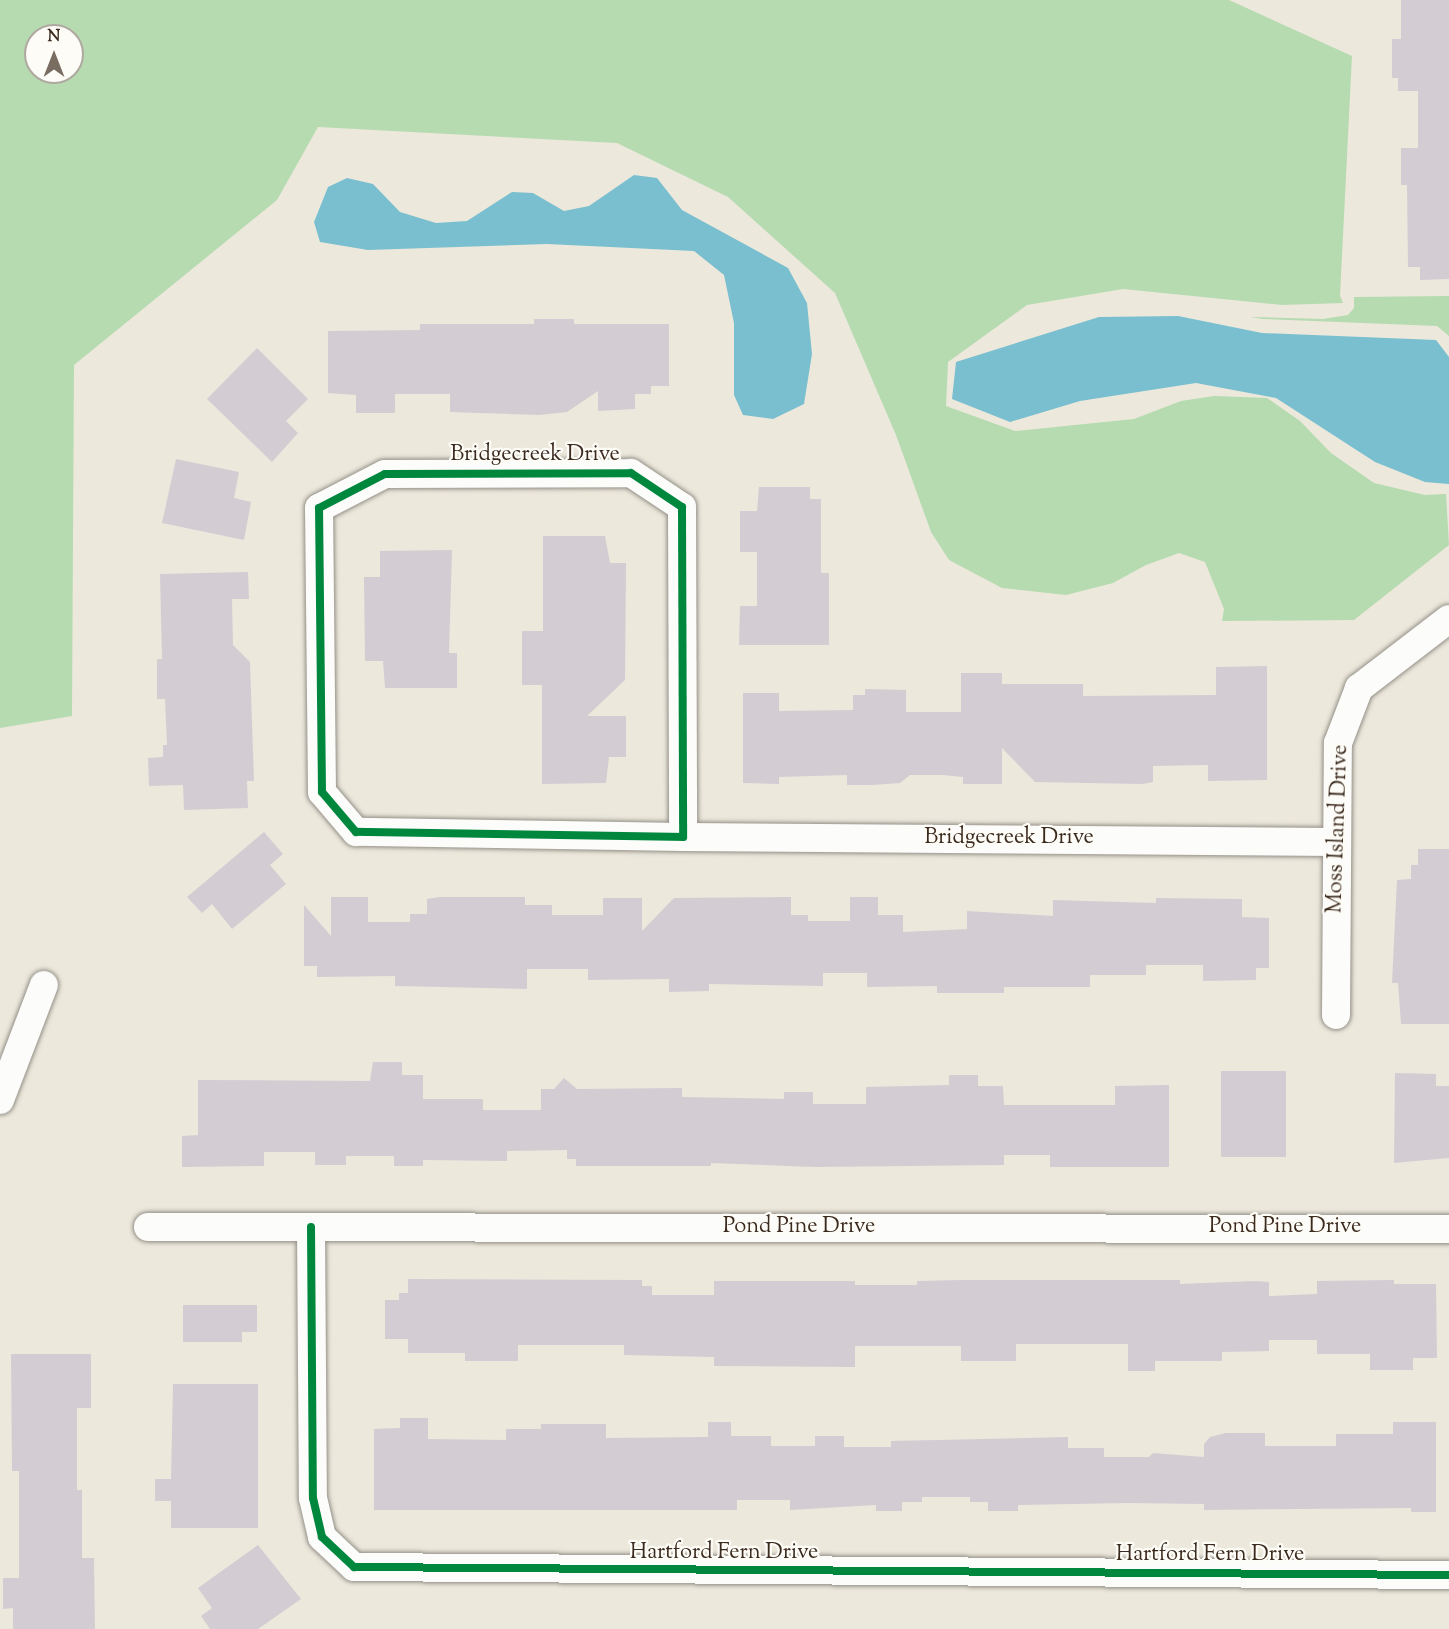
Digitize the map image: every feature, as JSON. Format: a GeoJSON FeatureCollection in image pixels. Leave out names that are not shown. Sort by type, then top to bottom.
{"type":"FeatureCollection","features":[{"type":"Feature","properties":{"kind":"street","name":"Bridgecreek Drive"},"geometry":{"type":"LineString","coordinates":[[683,837],[682,507],[630,473],[385,474],[319,508],[322,792],[356,832],[683,837],[1336,842]]}},
{"type":"Feature","properties":{"kind":"street","name":"Moss Island Drive"},"geometry":{"type":"LineString","coordinates":[[1336,1015],[1338,743],[1359,688],[1449,619]]}},
{"type":"Feature","properties":{"kind":"street"},"geometry":{"type":"LineString","coordinates":[[0,1100],[44,985]]}},
{"type":"Feature","properties":{"kind":"street","name":"Pond Pine Drive"},"geometry":{"type":"LineString","coordinates":[[148,1227],[1449,1229]]}},
{"type":"Feature","properties":{"kind":"street","name":"Hartford Fern Drive"},"geometry":{"type":"LineString","coordinates":[[311,1227],[313,1498],[322,1537],[354,1567],[1449,1575]]}},
{"type":"Feature","properties":{"kind":"green space"},"geometry":{"type":"Polygon","coordinates":[[[0,0],[1229,0],[1352,56],[1340,296],[1343,303],[1282,305],[1123,289],[1027,305],[948,362],[946,406],[1015,431],[1134,419],[1181,401],[1214,396],[1267,398],[1300,421],[1331,453],[1374,483],[1425,495],[1446,494],[1449,545],[1354,620],[1222,621],[1224,609],[1205,562],[1179,553],[1146,565],[1113,583],[1066,595],[1002,588],[949,560],[931,532],[896,435],[835,293],[728,197],[617,143],[318,127],[277,200],[74,365],[72,716],[0,728],[0,0]]]}},
{"type":"Feature","properties":{"kind":"green space"},"geometry":{"type":"Polygon","coordinates":[[[1449,296],[1449,336],[1437,326],[1250,317],[1323,319],[1348,315],[1354,308],[1354,297],[1449,296]]]}},
{"type":"Feature","properties":{"kind":"water"},"geometry":{"type":"Polygon","coordinates":[[[634,175],[657,178],[682,210],[788,268],[807,303],[812,354],[804,404],[773,419],[743,415],[734,395],[734,323],[724,275],[694,251],[547,244],[368,250],[320,242],[314,222],[328,187],[347,178],[373,184],[400,212],[436,223],[467,221],[512,192],[533,193],[564,211],[589,206],[634,175]]]}},
{"type":"Feature","properties":{"kind":"water"},"geometry":{"type":"Polygon","coordinates":[[[1178,316],[1262,333],[1436,340],[1449,357],[1449,484],[1425,482],[1375,462],[1276,398],[1196,383],[1080,401],[1010,422],[952,399],[956,362],[1099,317],[1178,316]]]}},
{"type":"Feature","properties":{"kind":"building"},"geometry":{"type":"Polygon","coordinates":[[[1401,0],[1449,0],[1449,279],[1420,280],[1420,267],[1408,267],[1407,185],[1401,185],[1401,148],[1418,148],[1418,91],[1398,91],[1398,78],[1392,78],[1392,39],[1401,39],[1401,0]]]}},
{"type":"Feature","properties":{"kind":"building"},"geometry":{"type":"Polygon","coordinates":[[[534,319],[574,319],[574,324],[669,324],[669,386],[651,386],[651,394],[635,394],[635,409],[598,411],[598,391],[567,412],[539,415],[450,412],[450,394],[395,394],[395,413],[356,413],[356,395],[328,393],[328,331],[420,330],[420,324],[534,324],[534,319]]]}},
{"type":"Feature","properties":{"kind":"building"},"geometry":{"type":"Polygon","coordinates":[[[257,348],[308,399],[286,421],[298,433],[272,462],[207,399],[257,348]]]}},
{"type":"Feature","properties":{"kind":"building"},"geometry":{"type":"Polygon","coordinates":[[[176,459],[239,472],[234,498],[251,502],[244,540],[162,523],[176,459]]]}},
{"type":"Feature","properties":{"kind":"building"},"geometry":{"type":"Polygon","coordinates":[[[759,487],[810,487],[810,499],[821,499],[821,573],[829,573],[829,645],[739,645],[740,606],[757,606],[757,552],[740,552],[740,511],[757,511],[759,487]]]}},
{"type":"Feature","properties":{"kind":"building"},"geometry":{"type":"Polygon","coordinates":[[[543,536],[605,536],[610,563],[626,563],[625,680],[587,716],[626,716],[626,757],[609,757],[606,783],[542,784],[542,685],[522,685],[522,631],[543,631],[543,536]]]}},
{"type":"Feature","properties":{"kind":"building"},"geometry":{"type":"Polygon","coordinates":[[[452,550],[449,653],[457,653],[457,688],[385,688],[383,661],[365,661],[364,577],[380,577],[380,551],[452,550]]]}},
{"type":"Feature","properties":{"kind":"building"},"geometry":{"type":"Polygon","coordinates":[[[248,572],[249,599],[232,599],[233,645],[250,662],[254,781],[247,781],[248,808],[184,810],[183,785],[149,786],[148,758],[163,757],[163,745],[167,745],[165,699],[157,699],[157,659],[162,659],[160,574],[248,572]]]}},
{"type":"Feature","properties":{"kind":"building"},"geometry":{"type":"Polygon","coordinates":[[[1267,666],[1267,780],[1208,781],[1208,765],[1153,766],[1153,782],[1142,784],[1035,782],[1002,748],[1002,784],[963,784],[963,777],[943,775],[910,775],[900,783],[872,785],[847,785],[847,775],[779,777],[779,784],[743,783],[743,693],[779,693],[779,711],[853,710],[853,695],[865,695],[865,689],[906,690],[906,712],[961,712],[961,673],[1002,673],[1002,684],[1083,684],[1083,696],[1216,695],[1216,667],[1267,666]]]}},
{"type":"Feature","properties":{"kind":"building"},"geometry":{"type":"Polygon","coordinates":[[[264,832],[283,854],[270,865],[286,884],[232,929],[212,904],[202,913],[187,897],[264,832]]]}},
{"type":"Feature","properties":{"kind":"building"},"geometry":{"type":"Polygon","coordinates":[[[1418,849],[1449,849],[1449,1024],[1401,1024],[1398,983],[1392,983],[1397,880],[1411,879],[1411,865],[1418,865],[1418,849]]]}},
{"type":"Feature","properties":{"kind":"building"},"geometry":{"type":"Polygon","coordinates":[[[331,897],[368,897],[368,922],[410,922],[410,914],[427,914],[427,899],[440,897],[525,897],[525,905],[552,905],[552,915],[603,915],[603,898],[642,898],[642,931],[674,898],[791,897],[791,915],[808,915],[808,921],[850,921],[850,897],[878,897],[878,915],[903,915],[903,932],[967,929],[967,911],[1053,916],[1053,900],[1156,903],[1156,898],[1242,899],[1242,917],[1269,918],[1269,968],[1256,968],[1256,980],[1203,981],[1203,965],[1146,965],[1146,975],[1090,975],[1090,987],[1004,987],[1004,993],[937,993],[937,986],[867,987],[867,973],[823,973],[823,986],[709,984],[709,991],[669,992],[669,979],[588,980],[588,969],[527,969],[527,989],[395,986],[395,976],[317,977],[317,966],[304,966],[304,905],[331,936],[331,897]]]}},
{"type":"Feature","properties":{"kind":"building"},"geometry":{"type":"Polygon","coordinates":[[[373,1062],[402,1062],[402,1075],[423,1075],[423,1099],[483,1099],[483,1110],[541,1110],[541,1089],[554,1089],[564,1078],[577,1089],[682,1088],[682,1097],[784,1099],[784,1092],[813,1092],[813,1104],[866,1104],[866,1087],[949,1085],[949,1075],[978,1075],[978,1086],[1003,1086],[1004,1105],[1115,1105],[1115,1086],[1169,1085],[1169,1167],[1050,1167],[1050,1155],[1004,1155],[1004,1165],[815,1167],[711,1163],[711,1166],[576,1166],[576,1159],[567,1159],[567,1150],[507,1151],[507,1161],[423,1160],[423,1166],[394,1166],[394,1156],[346,1156],[346,1165],[315,1165],[315,1152],[264,1152],[264,1166],[182,1167],[182,1136],[198,1135],[198,1080],[370,1081],[373,1062]]]}},
{"type":"Feature","properties":{"kind":"building"},"geometry":{"type":"Polygon","coordinates":[[[1221,1071],[1286,1071],[1286,1157],[1221,1157],[1221,1071]]]}},
{"type":"Feature","properties":{"kind":"building"},"geometry":{"type":"Polygon","coordinates":[[[1395,1073],[1436,1074],[1436,1086],[1449,1086],[1449,1158],[1394,1163],[1395,1073]]]}},
{"type":"Feature","properties":{"kind":"building"},"geometry":{"type":"Polygon","coordinates":[[[408,1279],[642,1280],[642,1286],[652,1286],[652,1295],[714,1295],[714,1281],[855,1281],[855,1285],[917,1285],[917,1281],[961,1280],[1180,1280],[1180,1284],[1255,1281],[1269,1282],[1269,1296],[1317,1294],[1317,1281],[1394,1280],[1394,1284],[1436,1284],[1437,1358],[1413,1358],[1413,1370],[1370,1370],[1370,1354],[1317,1354],[1317,1340],[1269,1340],[1269,1351],[1222,1352],[1222,1361],[1155,1361],[1155,1371],[1128,1371],[1128,1344],[1016,1344],[1016,1361],[961,1361],[961,1346],[855,1346],[855,1367],[714,1366],[714,1357],[624,1355],[624,1345],[518,1345],[518,1361],[465,1361],[465,1353],[408,1353],[408,1339],[385,1339],[385,1300],[399,1300],[399,1293],[408,1293],[408,1279]]]}},
{"type":"Feature","properties":{"kind":"building"},"geometry":{"type":"Polygon","coordinates":[[[183,1305],[257,1305],[257,1332],[242,1332],[242,1342],[183,1342],[183,1305]]]}},
{"type":"Feature","properties":{"kind":"building"},"geometry":{"type":"Polygon","coordinates":[[[11,1354],[91,1354],[91,1408],[77,1408],[77,1490],[82,1490],[82,1558],[94,1558],[95,1629],[13,1629],[13,1608],[3,1609],[3,1578],[19,1578],[19,1471],[12,1471],[11,1354]]]}},
{"type":"Feature","properties":{"kind":"building"},"geometry":{"type":"Polygon","coordinates":[[[173,1384],[258,1384],[258,1528],[171,1528],[171,1501],[155,1501],[155,1479],[171,1479],[173,1384]]]}},
{"type":"Feature","properties":{"kind":"building"},"geometry":{"type":"Polygon","coordinates":[[[400,1418],[428,1418],[428,1439],[506,1440],[506,1429],[541,1429],[541,1424],[606,1424],[606,1438],[708,1437],[708,1422],[731,1422],[731,1436],[771,1436],[771,1446],[815,1446],[815,1436],[844,1436],[844,1447],[891,1447],[891,1441],[1068,1437],[1068,1448],[1104,1448],[1104,1457],[1149,1457],[1153,1453],[1204,1457],[1204,1444],[1210,1437],[1226,1433],[1265,1433],[1265,1446],[1336,1446],[1336,1434],[1393,1434],[1393,1422],[1436,1422],[1436,1512],[1411,1512],[1411,1508],[1204,1510],[1204,1504],[1127,1503],[1018,1505],[1018,1511],[988,1511],[988,1502],[970,1502],[970,1497],[922,1497],[922,1502],[902,1502],[902,1511],[876,1511],[876,1505],[790,1510],[790,1500],[737,1500],[737,1510],[374,1510],[374,1429],[400,1428],[400,1418]]]}},
{"type":"Feature","properties":{"kind":"building"},"geometry":{"type":"Polygon","coordinates":[[[258,1545],[301,1599],[258,1629],[210,1629],[201,1616],[212,1608],[198,1588],[258,1545]]]}},
{"type":"Feature","properties":{"kind":"cycle path"},"geometry":{"type":"LineString","coordinates":[[631,473],[682,507],[683,837],[356,832],[322,792],[319,508],[385,474],[631,473]]}},
{"type":"Feature","properties":{"kind":"cycle path"},"geometry":{"type":"LineString","coordinates":[[311,1227],[313,1498],[322,1537],[354,1567],[1449,1575]]}}]}
